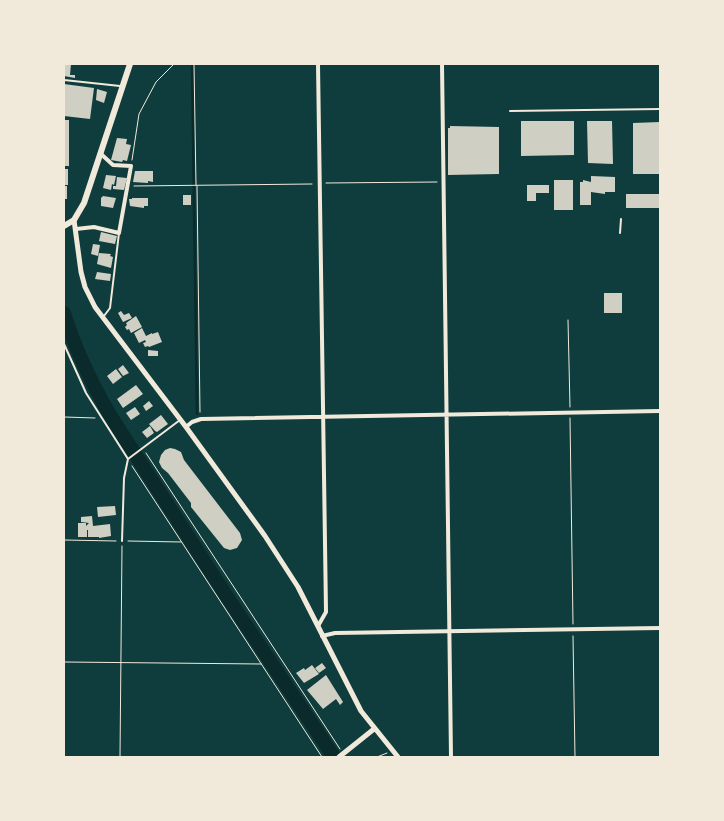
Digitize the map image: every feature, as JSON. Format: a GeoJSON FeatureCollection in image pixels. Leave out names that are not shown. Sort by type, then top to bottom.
{"type":"FeatureCollection","features":[{"type":"Feature","properties":{"kind":"main road"},"geometry":{"type":"LineString","coordinates":[[64,226],[74,220],[84,204],[130,64]]}},
{"type":"Feature","properties":{"kind":"street"},"geometry":{"type":"LineString","coordinates":[[318,64],[326,612],[318,626]]}},
{"type":"Feature","properties":{"kind":"street"},"geometry":{"type":"LineString","coordinates":[[442,64],[451,757]]}},
{"type":"Feature","properties":{"kind":"street"},"geometry":{"type":"LineString","coordinates":[[76,229],[85,226],[119,233],[131,166],[113,165],[101,154]]}},
{"type":"Feature","properties":{"kind":"street"},"geometry":{"type":"LineString","coordinates":[[74,220],[78,259],[84,287],[103,317],[186,427],[264,536],[298,587],[361,711],[398,757]]}},
{"type":"Feature","properties":{"kind":"street"},"geometry":{"type":"LineString","coordinates":[[186,427],[192,422],[201,419],[660,410]]}},
{"type":"Feature","properties":{"kind":"street"},"geometry":{"type":"LineString","coordinates":[[322,636],[335,633],[660,628]]}},
{"type":"Feature","properties":{"kind":"street"},"geometry":{"type":"LineString","coordinates":[[342,755],[374,728]]}},
{"type":"Feature","properties":{"kind":"lane"},"geometry":{"type":"LineString","coordinates":[[64,80],[122,86]]}},
{"type":"Feature","properties":{"kind":"lane"},"geometry":{"type":"LineString","coordinates":[[510,111],[660,109]]}},
{"type":"Feature","properties":{"kind":"lane"},"geometry":{"type":"LineString","coordinates":[[620,233],[621,219]]}},
{"type":"Feature","properties":{"kind":"lane"},"geometry":{"type":"LineString","coordinates":[[103,317],[110,308],[119,233]]}},
{"type":"Feature","properties":{"kind":"lane"},"geometry":{"type":"LineString","coordinates":[[64,344],[76,372],[101,417],[129,459]]}},
{"type":"Feature","properties":{"kind":"lane"},"geometry":{"type":"LineString","coordinates":[[122,541],[124,478],[129,459],[180,420]]}},
{"type":"Feature","properties":{"kind":"path"},"geometry":{"type":"LineString","coordinates":[[131,166],[139,114],[156,82],[174,64]]}},
{"type":"Feature","properties":{"kind":"path"},"geometry":{"type":"LineString","coordinates":[[194,64],[201,419]]}},
{"type":"Feature","properties":{"kind":"path"},"geometry":{"type":"LineString","coordinates":[[128,186],[443,182]]}},
{"type":"Feature","properties":{"kind":"path"},"geometry":{"type":"LineString","coordinates":[[568,320],[575,757]]}},
{"type":"Feature","properties":{"kind":"path"},"geometry":{"type":"LineString","coordinates":[[64,417],[101,417]]}},
{"type":"Feature","properties":{"kind":"path"},"geometry":{"type":"LineString","coordinates":[[142,449],[342,755]]}},
{"type":"Feature","properties":{"kind":"path"},"geometry":{"type":"LineString","coordinates":[[129,459],[322,757]]}},
{"type":"Feature","properties":{"kind":"path"},"geometry":{"type":"LineString","coordinates":[[64,540],[182,542]]}},
{"type":"Feature","properties":{"kind":"path"},"geometry":{"type":"LineString","coordinates":[[120,757],[122,541]]}},
{"type":"Feature","properties":{"kind":"path"},"geometry":{"type":"LineString","coordinates":[[64,662],[261,664]]}},
{"type":"Feature","properties":{"kind":"path"},"geometry":{"type":"LineString","coordinates":[[377,757],[393,750]]}},
{"type":"Feature","properties":{"kind":"building"},"geometry":{"type":"Polygon","coordinates":[[[64,64],[71,64],[70,75],[75,75],[75,78],[64,76],[64,64]]]}},
{"type":"Feature","properties":{"kind":"building"},"geometry":{"type":"Polygon","coordinates":[[[64,84],[94,88],[90,119],[64,116],[64,84]]]}},
{"type":"Feature","properties":{"kind":"building"},"geometry":{"type":"Polygon","coordinates":[[[97,89],[107,92],[104,103],[96,100],[97,89]]]}},
{"type":"Feature","properties":{"kind":"building"},"geometry":{"type":"Polygon","coordinates":[[[64,120],[69,120],[69,166],[64,166],[64,120]]]}},
{"type":"Feature","properties":{"kind":"building"},"geometry":{"type":"Polygon","coordinates":[[[521,121],[574,121],[574,155],[521,156],[521,121]]]}},
{"type":"Feature","properties":{"kind":"building"},"geometry":{"type":"Polygon","coordinates":[[[587,121],[612,121],[613,164],[588,163],[587,121]]]}},
{"type":"Feature","properties":{"kind":"building"},"geometry":{"type":"Polygon","coordinates":[[[660,122],[660,174],[633,174],[633,123],[660,122]]]}},
{"type":"Feature","properties":{"kind":"building"},"geometry":{"type":"Polygon","coordinates":[[[450,126],[499,127],[499,174],[448,175],[448,128],[450,126]]]}},
{"type":"Feature","properties":{"kind":"building"},"geometry":{"type":"Polygon","coordinates":[[[117,138],[127,139],[126,144],[131,145],[127,161],[111,160],[117,138]]]}},
{"type":"Feature","properties":{"kind":"building"},"geometry":{"type":"Polygon","coordinates":[[[64,169],[68,169],[68,185],[64,185],[64,169]]]}},
{"type":"Feature","properties":{"kind":"building"},"geometry":{"type":"Polygon","coordinates":[[[135,171],[153,171],[153,182],[133,182],[135,171]]]}},
{"type":"Feature","properties":{"kind":"building"},"geometry":{"type":"Polygon","coordinates":[[[106,175],[116,176],[111,190],[103,188],[106,175]]]}},
{"type":"Feature","properties":{"kind":"building"},"geometry":{"type":"Polygon","coordinates":[[[591,176],[615,177],[615,192],[605,192],[605,194],[591,192],[591,205],[580,205],[580,182],[583,182],[583,180],[591,182],[591,176]]]}},
{"type":"Feature","properties":{"kind":"building"},"geometry":{"type":"Polygon","coordinates":[[[117,177],[127,178],[124,190],[113,189],[113,186],[116,186],[117,177]]]}},
{"type":"Feature","properties":{"kind":"building"},"geometry":{"type":"Polygon","coordinates":[[[554,180],[573,180],[573,210],[554,210],[554,180]]]}},
{"type":"Feature","properties":{"kind":"building"},"geometry":{"type":"Polygon","coordinates":[[[527,185],[549,185],[549,193],[536,193],[536,201],[527,201],[527,185]]]}},
{"type":"Feature","properties":{"kind":"building"},"geometry":{"type":"Polygon","coordinates":[[[64,186],[67,186],[67,199],[64,199],[64,186]]]}},
{"type":"Feature","properties":{"kind":"building"},"geometry":{"type":"Polygon","coordinates":[[[626,194],[659,194],[659,208],[626,208],[626,194]]]}},
{"type":"Feature","properties":{"kind":"building"},"geometry":{"type":"Polygon","coordinates":[[[183,195],[191,195],[191,205],[183,205],[183,195]]]}},
{"type":"Feature","properties":{"kind":"building"},"geometry":{"type":"Polygon","coordinates":[[[103,196],[116,198],[113,208],[101,206],[101,198],[103,196]]]}},
{"type":"Feature","properties":{"kind":"building"},"geometry":{"type":"Polygon","coordinates":[[[148,198],[148,206],[144,206],[144,208],[130,206],[129,199],[148,198]]]}},
{"type":"Feature","properties":{"kind":"building"},"geometry":{"type":"Polygon","coordinates":[[[101,232],[117,236],[115,244],[99,241],[101,232]]]}},
{"type":"Feature","properties":{"kind":"building"},"geometry":{"type":"Polygon","coordinates":[[[93,244],[100,245],[98,256],[91,254],[93,244]]]}},
{"type":"Feature","properties":{"kind":"building"},"geometry":{"type":"Polygon","coordinates":[[[99,253],[111,254],[110,256],[113,257],[111,268],[97,264],[99,253]]]}},
{"type":"Feature","properties":{"kind":"building"},"geometry":{"type":"Polygon","coordinates":[[[97,272],[111,274],[110,281],[95,279],[97,272]]]}},
{"type":"Feature","properties":{"kind":"building"},"geometry":{"type":"Polygon","coordinates":[[[604,293],[622,293],[622,313],[604,313],[604,293]]]}},
{"type":"Feature","properties":{"kind":"building"},"geometry":{"type":"Polygon","coordinates":[[[121,311],[124,315],[129,313],[132,318],[123,322],[118,313],[121,311]]]}},
{"type":"Feature","properties":{"kind":"building"},"geometry":{"type":"Polygon","coordinates":[[[136,316],[142,327],[131,333],[125,327],[126,323],[136,316]]]}},
{"type":"Feature","properties":{"kind":"building"},"geometry":{"type":"Polygon","coordinates":[[[142,328],[146,336],[158,332],[162,342],[149,347],[145,347],[143,343],[146,342],[145,340],[139,343],[134,333],[142,328]]]}},
{"type":"Feature","properties":{"kind":"building"},"geometry":{"type":"Polygon","coordinates":[[[148,350],[158,351],[158,356],[148,356],[148,350]]]}},
{"type":"Feature","properties":{"kind":"building"},"geometry":{"type":"Polygon","coordinates":[[[123,365],[129,373],[123,376],[118,369],[123,365]]]}},
{"type":"Feature","properties":{"kind":"building"},"geometry":{"type":"Polygon","coordinates":[[[116,369],[122,377],[113,384],[107,376],[116,369]]]}},
{"type":"Feature","properties":{"kind":"building"},"geometry":{"type":"Polygon","coordinates":[[[136,385],[143,394],[123,408],[117,399],[136,385]]]}},
{"type":"Feature","properties":{"kind":"building"},"geometry":{"type":"Polygon","coordinates":[[[149,401],[153,406],[146,411],[143,406],[149,401]]]}},
{"type":"Feature","properties":{"kind":"building"},"geometry":{"type":"Polygon","coordinates":[[[135,407],[140,414],[131,420],[126,413],[135,407]]]}},
{"type":"Feature","properties":{"kind":"building"},"geometry":{"type":"Polygon","coordinates":[[[161,415],[168,424],[157,432],[149,424],[161,415]]]}},
{"type":"Feature","properties":{"kind":"building"},"geometry":{"type":"Polygon","coordinates":[[[150,426],[154,433],[147,438],[142,432],[150,426]]]}},
{"type":"Feature","properties":{"kind":"building"},"geometry":{"type":"Polygon","coordinates":[[[170,448],[181,452],[184,460],[240,533],[242,540],[237,548],[230,550],[224,548],[191,507],[191,503],[168,473],[162,468],[159,462],[161,455],[170,448]]]}},
{"type":"Feature","properties":{"kind":"building"},"geometry":{"type":"Polygon","coordinates":[[[115,506],[116,515],[98,517],[97,507],[115,506]]]}},
{"type":"Feature","properties":{"kind":"building"},"geometry":{"type":"Polygon","coordinates":[[[92,516],[93,526],[110,524],[111,536],[88,537],[87,530],[87,537],[78,537],[78,523],[86,523],[86,526],[89,523],[81,522],[81,517],[92,516]]]}},
{"type":"Feature","properties":{"kind":"building"},"geometry":{"type":"Polygon","coordinates":[[[322,663],[326,668],[319,673],[315,668],[322,663]]]}},
{"type":"Feature","properties":{"kind":"building"},"geometry":{"type":"Polygon","coordinates":[[[312,665],[319,674],[304,683],[296,673],[312,665]]]}},
{"type":"Feature","properties":{"kind":"building"},"geometry":{"type":"Polygon","coordinates":[[[326,675],[343,702],[340,705],[336,699],[323,709],[307,690],[326,675]]]}},
{"type":"Feature","properties":{"kind":"waterway"},"geometry":{"type":"LineString","coordinates":[[192,64],[197,414]]}},
{"type":"Feature","properties":{"kind":"waterway"},"geometry":{"type":"LineString","coordinates":[[64,313],[84,365],[110,415],[222,589],[334,757]]}}]}
